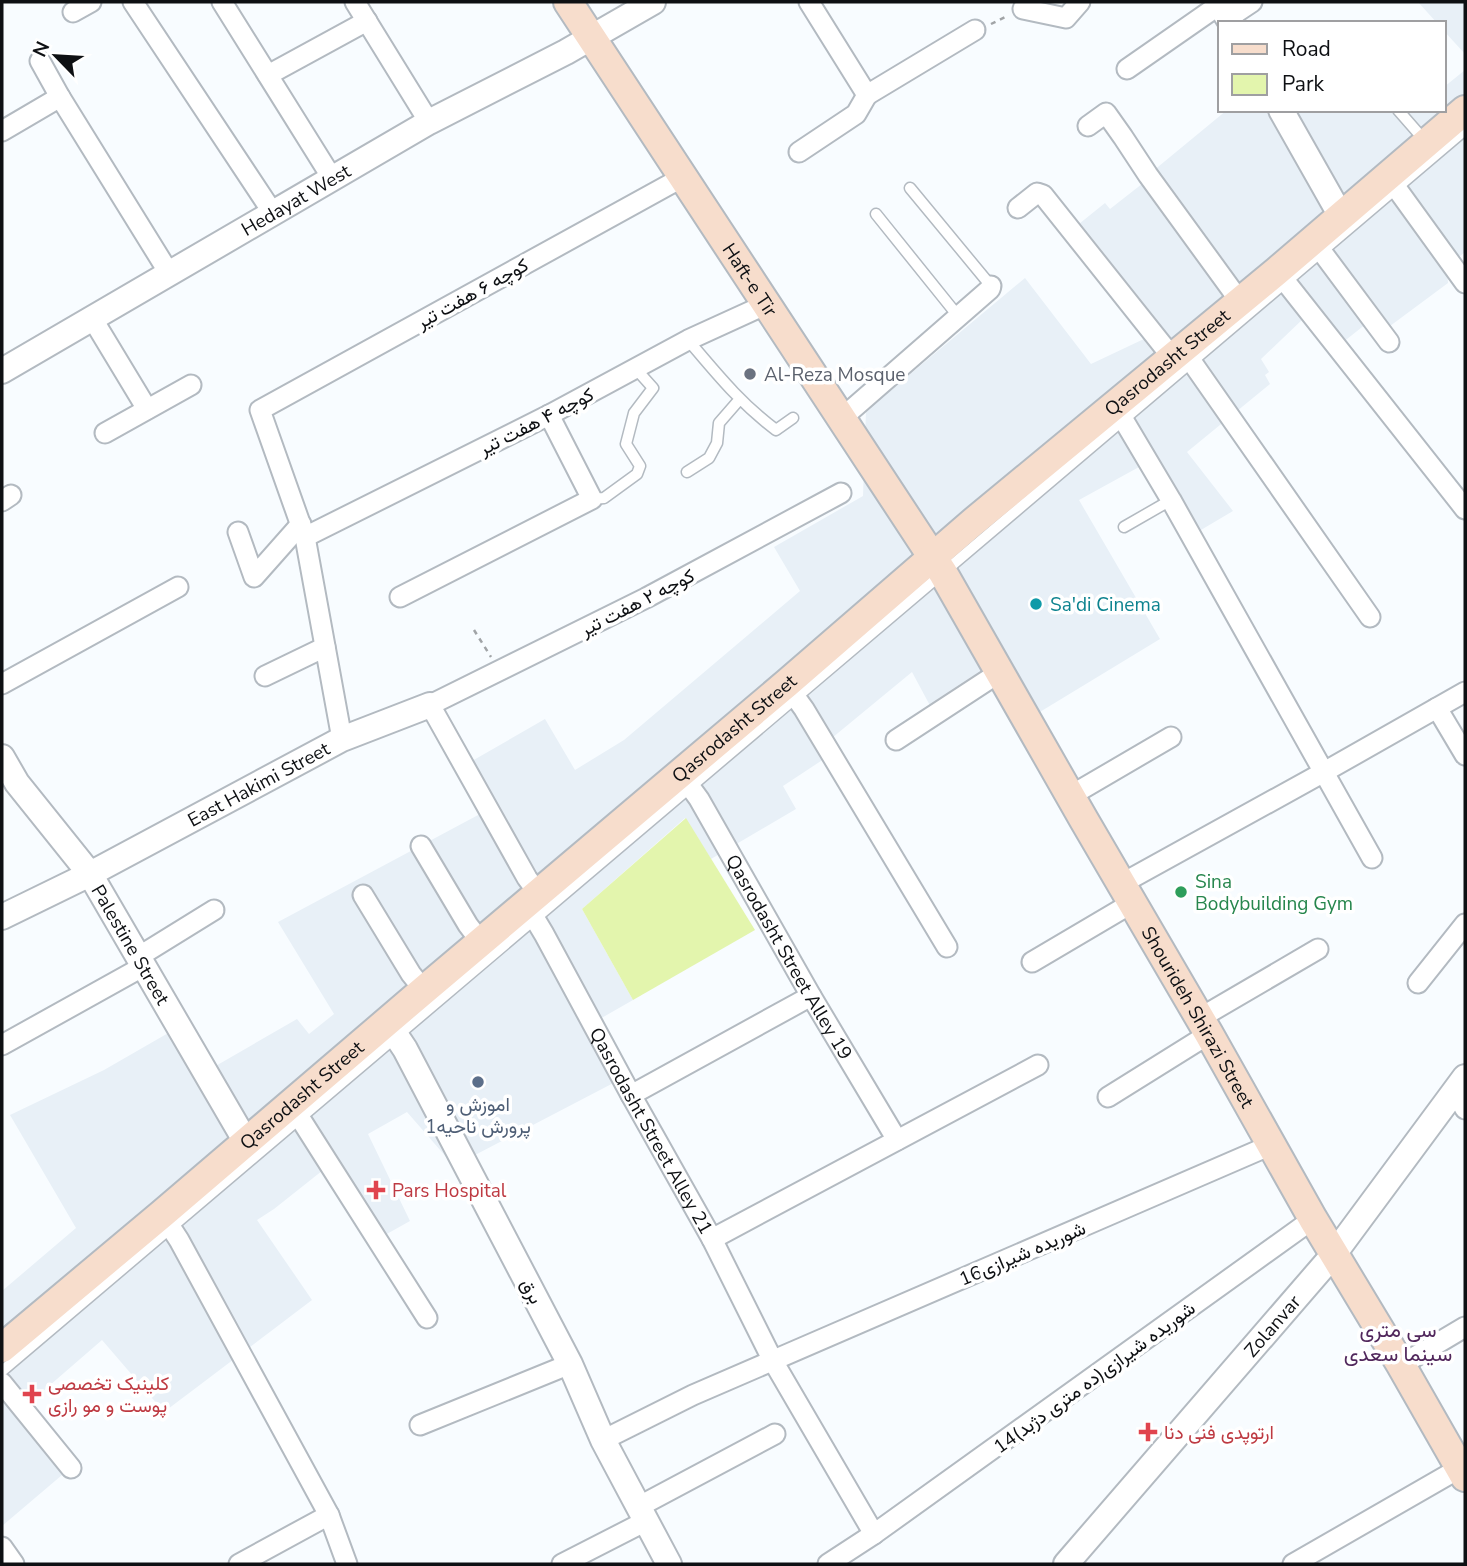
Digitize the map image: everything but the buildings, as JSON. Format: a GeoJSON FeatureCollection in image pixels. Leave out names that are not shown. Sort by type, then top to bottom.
{"type":"FeatureCollection","features":[{"type":"Feature","properties":{"kind":"main road","name":"Haft-e Tir"},"geometry":{"type":"LineString","coordinates":[[568,2],[938,565]]}},
{"type":"Feature","properties":{"kind":"main road","name":"Qasrodasht Street"},"geometry":{"type":"LineString","coordinates":[[2,1348],[167,1221],[246,1142],[296,1110],[392,1029],[424,990],[481,942],[533,906],[791,691],[1119,411],[1239,300],[1281,276],[1317,247],[1341,216],[1392,183],[1427,142],[1465,110]]}},
{"type":"Feature","properties":{"kind":"main road","name":"Shourideh Shirazi Street"},"geometry":{"type":"LineString","coordinates":[[938,565],[1205,1026],[1313,1219],[1463,1473]]}},
{"type":"Feature","properties":{"kind":"street"},"geometry":{"type":"LineString","coordinates":[[74,12],[92,2]]}},
{"type":"Feature","properties":{"kind":"street"},"geometry":{"type":"LineString","coordinates":[[133,2],[273,212]]}},
{"type":"Feature","properties":{"kind":"street"},"geometry":{"type":"LineString","coordinates":[[222,2],[332,178]]}},
{"type":"Feature","properties":{"kind":"street"},"geometry":{"type":"LineString","coordinates":[[355,2],[429,122]]}},
{"type":"Feature","properties":{"kind":"street","name":"Hedayat West"},"geometry":{"type":"LineString","coordinates":[[2,371],[429,122],[566,52],[653,2]]}},
{"type":"Feature","properties":{"kind":"street"},"geometry":{"type":"LineString","coordinates":[[809,2],[867,95]]}},
{"type":"Feature","properties":{"kind":"street"},"geometry":{"type":"LineString","coordinates":[[1023,9],[1066,18],[1080,2]]}},
{"type":"Feature","properties":{"kind":"street"},"geometry":{"type":"LineString","coordinates":[[1127,69],[1224,12],[1252,2]]}},
{"type":"Feature","properties":{"kind":"street"},"geometry":{"type":"LineString","coordinates":[[268,75],[367,21]]}},
{"type":"Feature","properties":{"kind":"street"},"geometry":{"type":"LineString","coordinates":[[799,152],[856,114],[867,95],[975,30]]}},
{"type":"Feature","properties":{"kind":"street"},"geometry":{"type":"LineString","coordinates":[[40,61],[170,273]]}},
{"type":"Feature","properties":{"kind":"street"},"geometry":{"type":"LineString","coordinates":[[2,131],[60,97]]}},
{"type":"Feature","properties":{"kind":"street"},"geometry":{"type":"LineString","coordinates":[[1282,112],[1341,216]]}},
{"type":"Feature","properties":{"kind":"street"},"geometry":{"type":"LineString","coordinates":[[1088,126],[1106,113],[1239,300]]}},
{"type":"Feature","properties":{"kind":"street","name":"کوچه ۶ هفت تیر"},"geometry":{"type":"LineString","coordinates":[[303,530],[260,410],[683,177]]}},
{"type":"Feature","properties":{"kind":"street"},"geometry":{"type":"LineString","coordinates":[[1392,183],[1465,283]]}},
{"type":"Feature","properties":{"kind":"street"},"geometry":{"type":"LineString","coordinates":[[1018,208],[1037,192],[1043,195],[1181,356],[1370,617]]}},
{"type":"Feature","properties":{"kind":"street"},"geometry":{"type":"LineString","coordinates":[[1317,247],[1389,342]]}},
{"type":"Feature","properties":{"kind":"street"},"geometry":{"type":"LineString","coordinates":[[1281,276],[1465,508]]}},
{"type":"Feature","properties":{"kind":"street"},"geometry":{"type":"LineString","coordinates":[[842,418],[991,286]]}},
{"type":"Feature","properties":{"kind":"street","name":"کوچه ۴ هفت تیر"},"geometry":{"type":"LineString","coordinates":[[303,530],[549,415],[688,340],[767,304]]}},
{"type":"Feature","properties":{"kind":"street"},"geometry":{"type":"LineString","coordinates":[[92,318],[147,410]]}},
{"type":"Feature","properties":{"kind":"street"},"geometry":{"type":"LineString","coordinates":[[105,433],[191,385]]}},
{"type":"Feature","properties":{"kind":"street"},"geometry":{"type":"LineString","coordinates":[[1119,411],[1372,858]]}},
{"type":"Feature","properties":{"kind":"street"},"geometry":{"type":"LineString","coordinates":[[400,597],[592,499],[549,415]]}},
{"type":"Feature","properties":{"kind":"street","name":"کوچه ۲ هفت تیر"},"geometry":{"type":"LineString","coordinates":[[429,705],[646,598],[841,493]]}},
{"type":"Feature","properties":{"kind":"street"},"geometry":{"type":"LineString","coordinates":[[238,532],[254,577],[303,530]]}},
{"type":"Feature","properties":{"kind":"street"},"geometry":{"type":"LineString","coordinates":[[303,530],[342,739]]}},
{"type":"Feature","properties":{"kind":"street"},"geometry":{"type":"LineString","coordinates":[[2,684],[178,587]]}},
{"type":"Feature","properties":{"kind":"street"},"geometry":{"type":"LineString","coordinates":[[265,676],[325,648]]}},
{"type":"Feature","properties":{"kind":"street"},"geometry":{"type":"LineString","coordinates":[[896,740],[1000,672]]}},
{"type":"Feature","properties":{"kind":"street"},"geometry":{"type":"LineString","coordinates":[[791,691],[947,947]]}},
{"type":"Feature","properties":{"kind":"street"},"geometry":{"type":"LineString","coordinates":[[1032,962],[1126,893],[1324,772],[1465,692]]}},
{"type":"Feature","properties":{"kind":"street","name":"East Hakimi Street"},"geometry":{"type":"LineString","coordinates":[[2,917],[90,874],[342,739],[429,705]]}},
{"type":"Feature","properties":{"kind":"street","name":"Qasrodasht Street Alley 21"},"geometry":{"type":"LineString","coordinates":[[429,705],[527,878],[533,906],[631,1095],[712,1239],[773,1361],[874,1534]]}},
{"type":"Feature","properties":{"kind":"street"},"geometry":{"type":"LineString","coordinates":[[1437,708],[1465,755]]}},
{"type":"Feature","properties":{"kind":"street"},"geometry":{"type":"LineString","coordinates":[[1070,796],[1171,737]]}},
{"type":"Feature","properties":{"kind":"street","name":"Palestine Street"},"geometry":{"type":"LineString","coordinates":[[2,757],[9,788],[90,874],[246,1142]]}},
{"type":"Feature","properties":{"kind":"street","name":"Qasrodasht Street Alley 19"},"geometry":{"type":"LineString","coordinates":[[686,780],[897,1140]]}},
{"type":"Feature","properties":{"kind":"street"},"geometry":{"type":"LineString","coordinates":[[421,846],[481,942]]}},
{"type":"Feature","properties":{"kind":"street"},"geometry":{"type":"LineString","coordinates":[[363,895],[411,974],[424,990]]}},
{"type":"Feature","properties":{"kind":"street"},"geometry":{"type":"LineString","coordinates":[[2,1045],[141,962],[215,910]]}},
{"type":"Feature","properties":{"kind":"street"},"geometry":{"type":"LineString","coordinates":[[1418,983],[1465,924]]}},
{"type":"Feature","properties":{"kind":"street"},"geometry":{"type":"LineString","coordinates":[[1108,1097],[1205,1026],[1318,949]]}},
{"type":"Feature","properties":{"kind":"street"},"geometry":{"type":"LineString","coordinates":[[631,1095],[811,996]]}},
{"type":"Feature","properties":{"kind":"street","name":"برق"},"geometry":{"type":"LineString","coordinates":[[392,1029],[570,1364],[603,1440],[669,1564]]}},
{"type":"Feature","properties":{"kind":"street"},"geometry":{"type":"LineString","coordinates":[[712,1239],[1038,1065]]}},
{"type":"Feature","properties":{"kind":"street","name":"Zolanvar"},"geometry":{"type":"LineString","coordinates":[[1066,1564],[1334,1254],[1462,1092]]}},
{"type":"Feature","properties":{"kind":"street"},"geometry":{"type":"LineString","coordinates":[[296,1110],[427,1318]]}},
{"type":"Feature","properties":{"kind":"street","name":"شوریده شیرازی16"},"geometry":{"type":"LineString","coordinates":[[603,1440],[693,1395],[1271,1145]]}},
{"type":"Feature","properties":{"kind":"street","name":"14شوریده شیرازی(ده متری دژبد)"},"geometry":{"type":"LineString","coordinates":[[828,1564],[874,1534],[1313,1219]]}},
{"type":"Feature","properties":{"kind":"street"},"geometry":{"type":"LineString","coordinates":[[167,1221],[329,1515],[347,1564]]}},
{"type":"Feature","properties":{"kind":"street"},"geometry":{"type":"LineString","coordinates":[[1401,1365],[1465,1327]]}},
{"type":"Feature","properties":{"kind":"street"},"geometry":{"type":"LineString","coordinates":[[420,1425],[570,1364]]}},
{"type":"Feature","properties":{"kind":"street"},"geometry":{"type":"LineString","coordinates":[[2,1384],[71,1468]]}},
{"type":"Feature","properties":{"kind":"street"},"geometry":{"type":"LineString","coordinates":[[562,1564],[775,1434]]}},
{"type":"Feature","properties":{"kind":"street"},"geometry":{"type":"LineString","coordinates":[[1293,1564],[1463,1473]]}},
{"type":"Feature","properties":{"kind":"street"},"geometry":{"type":"LineString","coordinates":[[239,1564],[329,1515]]}},
{"type":"Feature","properties":{"kind":"street"},"geometry":{"type":"LineString","coordinates":[[2,1548],[14,1564]]}},
{"type":"Feature","properties":{"kind":"lane"},"geometry":{"type":"LineString","coordinates":[[1400,112],[1427,142]]}},
{"type":"Feature","properties":{"kind":"lane"},"geometry":{"type":"LineString","coordinates":[[1317,247],[1392,183],[1465,130]]}},
{"type":"Feature","properties":{"kind":"lane"},"geometry":{"type":"LineString","coordinates":[[910,188],[991,286]]}},
{"type":"Feature","properties":{"kind":"lane"},"geometry":{"type":"LineString","coordinates":[[876,214],[958,316]]}},
{"type":"Feature","properties":{"kind":"lane"},"geometry":{"type":"LineString","coordinates":[[1181,356],[1281,276]]}},
{"type":"Feature","properties":{"kind":"lane"},"geometry":{"type":"LineString","coordinates":[[688,340],[739,400],[757,416],[776,430],[793,418]]}},
{"type":"Feature","properties":{"kind":"lane"},"geometry":{"type":"LineString","coordinates":[[592,499],[604,498],[637,474],[640,466],[626,444],[634,413],[653,388],[636,369]]}},
{"type":"Feature","properties":{"kind":"lane"},"geometry":{"type":"LineString","coordinates":[[687,471],[709,458],[717,443],[719,423],[739,400]]}},
{"type":"Feature","properties":{"kind":"lane"},"geometry":{"type":"LineString","coordinates":[[1124,527],[1171,500]]}},
{"type":"Feature","properties":{"kind":"lane"},"geometry":{"type":"LineString","coordinates":[[392,1029],[533,906]]}},
{"type":"Feature","properties":{"kind":"lane"},"geometry":{"type":"LineString","coordinates":[[2,1371],[167,1221],[296,1110]]}},
{"type":"Feature","properties":{"kind":"path"},"geometry":{"type":"LineString","coordinates":[[975,30],[1023,9]]}},
{"type":"Feature","properties":{"kind":"path"},"geometry":{"type":"LineString","coordinates":[[474,630],[501,671]]}},
{"type":"Feature","properties":{"kind":"shaded area"},"geometry":{"type":"Polygon","coordinates":[[[1418,2],[1465,2],[1465,54],[1446,33],[1446,21],[1435,21],[1418,2]]]}},
{"type":"Feature","properties":{"kind":"shaded area"},"geometry":{"type":"Polygon","coordinates":[[[1465,70],[1465,252],[1447,267],[1448,283],[1386,329],[1376,316],[1342,343],[1304,318],[1261,359],[1269,372],[1265,375],[1270,384],[1187,452],[1233,511],[1184,540],[1139,467],[1079,500],[1160,639],[1025,721],[997,675],[934,713],[912,672],[821,747],[827,757],[783,786],[796,809],[711,859],[685,818],[582,909],[633,1000],[591,1024],[623,1078],[454,1166],[407,1112],[368,1134],[410,1221],[385,1235],[337,1159],[257,1220],[312,1300],[164,1412],[102,1340],[27,1405],[75,1464],[2,1526],[2,1291],[76,1228],[10,1115],[104,1070],[170,1032],[200,1075],[297,1019],[309,1034],[334,1014],[278,922],[480,814],[465,765],[545,719],[575,770],[624,740],[800,591],[774,547],[863,496],[866,411],[1025,278],[1091,364],[1146,338],[1064,236],[1105,203],[1110,209],[1225,112],[1446,112],[1446,85],[1465,70]]]}},
{"type":"Feature","properties":{"kind":"green space"},"geometry":{"type":"Polygon","coordinates":[[[686,818],[755,930],[633,1000],[582,909],[686,818]]]}},
{"type":"Feature","properties":{"kind":"place","name":"Al-Reza Mosque"},"geometry":{"type":"Point","coordinates":[750,374]}},
{"type":"Feature","properties":{"kind":"place","name":"Sa'di Cinema"},"geometry":{"type":"Point","coordinates":[1036,604]}},
{"type":"Feature","properties":{"kind":"place","name":"Sina Bodybuilding Gym"},"geometry":{"type":"Point","coordinates":[1181,892]}},
{"type":"Feature","properties":{"kind":"place","name":"اموزش و پرورش ناحیه1"},"geometry":{"type":"Point","coordinates":[478,1082]}},
{"type":"Feature","properties":{"kind":"place","name":"Pars Hospital"},"geometry":{"type":"Point","coordinates":[376,1190]}},
{"type":"Feature","properties":{"kind":"place","name":"کلینیک تخصصی پوست و مو رازی"},"geometry":{"type":"Point","coordinates":[32,1394]}},
{"type":"Feature","properties":{"kind":"place","name":"ارتوپدی فنی دنا"},"geometry":{"type":"Point","coordinates":[1148,1432]}},
{"type":"Feature","properties":{"kind":"district","name":"سی متری سینما سعدی"},"geometry":{"type":"Point","coordinates":[1398,1342]}}]}
